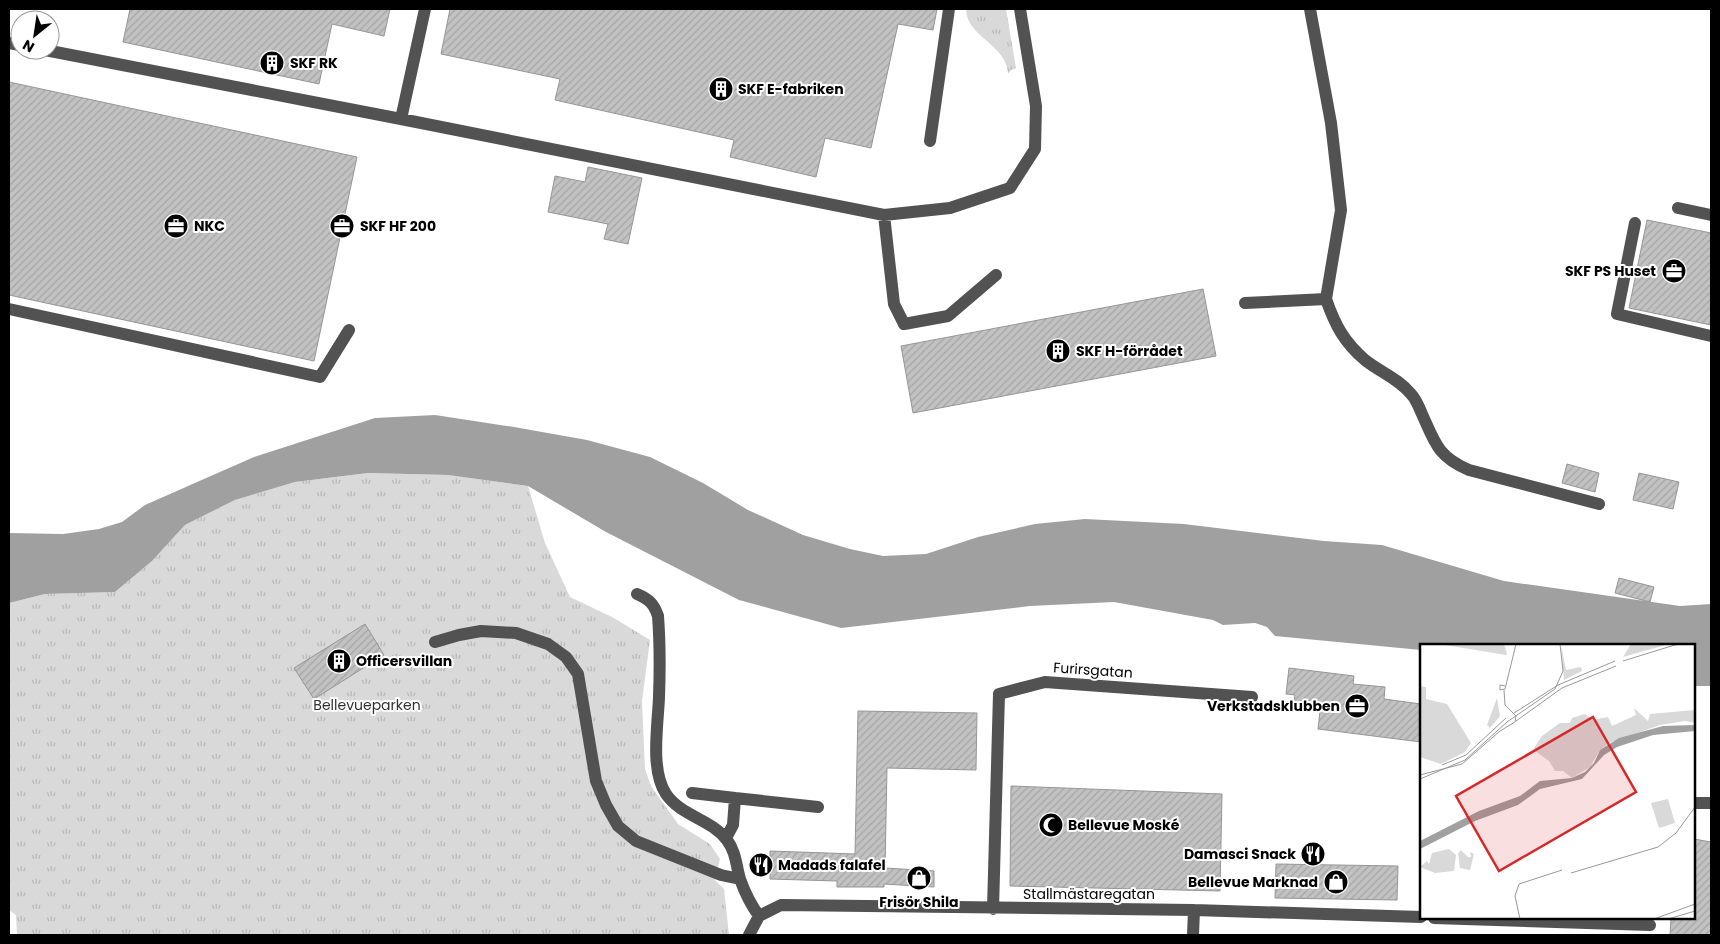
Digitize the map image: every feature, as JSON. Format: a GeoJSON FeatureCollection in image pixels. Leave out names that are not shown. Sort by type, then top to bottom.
{"type":"FeatureCollection","features":[{"type":"Feature","properties":{"kind":"street"},"geometry":{"type":"LineString","coordinates":[[401,119],[425,9]]}},
{"type":"Feature","properties":{"kind":"street"},"geometry":{"type":"LineString","coordinates":[[930,141],[950,9]]}},
{"type":"Feature","properties":{"kind":"street"},"geometry":{"type":"LineString","coordinates":[[60,53],[884,215],[950,208],[1010,188],[1035,149],[1036,106],[1020,9]]}},
{"type":"Feature","properties":{"kind":"street"},"geometry":{"type":"LineString","coordinates":[[1310,9],[1331,123],[1341,210],[1326,300],[1335,324],[1348,343],[1365,360],[1402,384],[1412,395],[1435,443],[1444,456],[1456,465],[1599,504]]}},
{"type":"Feature","properties":{"kind":"street"},"geometry":{"type":"LineString","coordinates":[[1678,208],[1711,215]]}},
{"type":"Feature","properties":{"kind":"street"},"geometry":{"type":"LineString","coordinates":[[884,215],[894,304],[904,324],[948,316],[996,275]]}},
{"type":"Feature","properties":{"kind":"street"},"geometry":{"type":"LineString","coordinates":[[1635,224],[1617,314],[1711,336]]}},
{"type":"Feature","properties":{"kind":"street"},"geometry":{"type":"LineString","coordinates":[[1245,304],[1326,300]]}},
{"type":"Feature","properties":{"kind":"street"},"geometry":{"type":"LineString","coordinates":[[9,308],[320,377],[349,330]]}},
{"type":"Feature","properties":{"kind":"street"},"geometry":{"type":"LineString","coordinates":[[637,594],[647,598],[654,605],[658,616],[659,695],[657,754],[660,783],[667,796],[681,809],[712,827],[726,838],[734,853],[740,878],[749,902],[759,916],[749,935]]}},
{"type":"Feature","properties":{"kind":"street"},"geometry":{"type":"LineString","coordinates":[[435,642],[481,631],[516,633],[548,644],[566,658],[578,674],[596,781],[606,806],[618,826],[636,841],[721,875],[740,878]]}},
{"type":"Feature","properties":{"kind":"street","name":"Furirsgatan"},"geometry":{"type":"LineString","coordinates":[[993,909],[999,694],[1045,682],[1252,697]]}},
{"type":"Feature","properties":{"kind":"street"},"geometry":{"type":"LineString","coordinates":[[692,793],[818,808]]}},
{"type":"Feature","properties":{"kind":"street"},"geometry":{"type":"LineString","coordinates":[[726,838],[733,825],[735,798]]}},
{"type":"Feature","properties":{"kind":"street"},"geometry":{"type":"LineString","coordinates":[[1695,803],[1711,803]]}},
{"type":"Feature","properties":{"kind":"street","name":"Stallmästaregatan"},"geometry":{"type":"LineString","coordinates":[[759,916],[781,905],[1194,910],[1420,917]]}},
{"type":"Feature","properties":{"kind":"street"},"geometry":{"type":"LineString","coordinates":[[1193,935],[1194,910]]}},
{"type":"Feature","properties":{"kind":"street"},"geometry":{"type":"LineString","coordinates":[[1461,919],[1650,926]]}},
{"type":"Feature","properties":{"kind":"green space"},"geometry":{"type":"Polygon","coordinates":[[[966,9],[1006,9],[1016,68],[1008,74],[1006,64],[1001,55],[972,27],[966,9]]]}},
{"type":"Feature","properties":{"kind":"green space","name":"Bellevueparken"},"geometry":{"type":"Polygon","coordinates":[[[368,473],[448,475],[528,486],[545,543],[570,597],[612,617],[650,640],[642,701],[645,769],[651,786],[678,824],[710,844],[720,859],[715,880],[724,889],[729,935],[17,935],[16,915],[9,910],[9,603],[45,594],[115,592],[152,561],[185,525],[235,500],[295,482],[368,473]]]}},
{"type":"Feature","properties":{"kind":"shaded area"},"geometry":{"type":"Polygon","coordinates":[[[435,415],[587,440],[650,457],[703,483],[748,510],[803,535],[850,549],[883,556],[926,554],[978,537],[1035,524],[1085,519],[1184,524],[1324,541],[1382,545],[1504,581],[1680,606],[1711,604],[1711,686],[1695,686],[1695,644],[1420,644],[1420,650],[1275,636],[1267,627],[1255,623],[1223,625],[1213,620],[1114,602],[1030,606],[841,628],[739,600],[606,532],[528,486],[448,475],[368,473],[295,482],[235,500],[185,525],[152,561],[115,592],[45,594],[9,603],[9,533],[63,534],[99,529],[122,522],[145,505],[254,457],[375,418],[435,415]]]}},
{"type":"Feature","properties":{"kind":"building","name":"SKF RK"},"geometry":{"type":"Polygon","coordinates":[[[130,9],[390,9],[384,36],[332,24],[319,84],[123,42],[130,9]]]}},
{"type":"Feature","properties":{"kind":"building","name":"SKF E-fabriken"},"geometry":{"type":"Polygon","coordinates":[[[450,9],[937,9],[933,30],[898,24],[871,148],[825,138],[816,177],[730,157],[734,140],[555,100],[560,79],[441,54],[450,9]]]}},
{"type":"Feature","properties":{"kind":"building","name":"NKC"},"geometry":{"type":"Polygon","coordinates":[[[9,82],[357,157],[314,361],[9,295],[9,82]]]}},
{"type":"Feature","properties":{"kind":"building"},"geometry":{"type":"Polygon","coordinates":[[[588,167],[642,178],[628,244],[604,239],[608,224],[548,212],[555,176],[585,182],[588,167]]]}},
{"type":"Feature","properties":{"kind":"building","name":"SKF PS Huset"},"geometry":{"type":"Polygon","coordinates":[[[1647,220],[1711,233],[1711,325],[1629,308],[1647,220]]]}},
{"type":"Feature","properties":{"kind":"building","name":"SKF H-förrådet"},"geometry":{"type":"Polygon","coordinates":[[[1203,289],[1216,356],[913,413],[901,346],[1203,289]]]}},
{"type":"Feature","properties":{"kind":"building"},"geometry":{"type":"Polygon","coordinates":[[[1567,464],[1599,473],[1595,492],[1562,483],[1567,464]]]}},
{"type":"Feature","properties":{"kind":"building"},"geometry":{"type":"Polygon","coordinates":[[[1639,473],[1679,482],[1673,509],[1633,500],[1639,473]]]}},
{"type":"Feature","properties":{"kind":"building"},"geometry":{"type":"Polygon","coordinates":[[[1619,578],[1654,587],[1650,602],[1615,593],[1619,578]]]}},
{"type":"Feature","properties":{"kind":"building","name":"Officersvillan"},"geometry":{"type":"Polygon","coordinates":[[[365,624],[384,655],[314,699],[294,668],[365,624]]]}},
{"type":"Feature","properties":{"kind":"building","name":"Verkstadsklubben"},"geometry":{"type":"Polygon","coordinates":[[[1289,668],[1354,676],[1353,684],[1385,687],[1384,699],[1420,704],[1420,742],[1318,729],[1320,711],[1293,708],[1295,695],[1286,694],[1289,668]]]}},
{"type":"Feature","properties":{"kind":"building"},"geometry":{"type":"Polygon","coordinates":[[[858,711],[977,713],[976,770],[887,768],[885,868],[934,871],[934,887],[884,884],[884,887],[837,887],[837,881],[770,879],[770,851],[855,854],[858,711]]]}},
{"type":"Feature","properties":{"kind":"building"},"geometry":{"type":"Polygon","coordinates":[[[1011,786],[1222,794],[1220,891],[1010,886],[1011,786]]]}},
{"type":"Feature","properties":{"kind":"building"},"geometry":{"type":"Polygon","coordinates":[[[1695,839],[1711,842],[1711,935],[1670,935],[1671,919],[1695,919],[1695,839]]]}},
{"type":"Feature","properties":{"kind":"building","name":"Bellevue Marknad"},"geometry":{"type":"Polygon","coordinates":[[[1276,864],[1398,866],[1397,900],[1275,898],[1276,864]]]}},
{"type":"Feature","properties":{"kind":"place","name":"SKF RK"},"geometry":{"type":"Point","coordinates":[272,63]}},
{"type":"Feature","properties":{"kind":"place","name":"SKF E-fabriken"},"geometry":{"type":"Point","coordinates":[721,89]}},
{"type":"Feature","properties":{"kind":"place","name":"NKC"},"geometry":{"type":"Point","coordinates":[176,226]}},
{"type":"Feature","properties":{"kind":"place","name":"SKF HF 200"},"geometry":{"type":"Point","coordinates":[342,226]}},
{"type":"Feature","properties":{"kind":"place","name":"SKF PS Huset"},"geometry":{"type":"Point","coordinates":[1674,271]}},
{"type":"Feature","properties":{"kind":"place","name":"SKF H-förrådet"},"geometry":{"type":"Point","coordinates":[1058,351]}},
{"type":"Feature","properties":{"kind":"place","name":"Officersvillan"},"geometry":{"type":"Point","coordinates":[339,661]}},
{"type":"Feature","properties":{"kind":"place","name":"Verkstadsklubben"},"geometry":{"type":"Point","coordinates":[1357,706]}},
{"type":"Feature","properties":{"kind":"place","name":"Bellevue Moské"},"geometry":{"type":"Point","coordinates":[1051,825]}},
{"type":"Feature","properties":{"kind":"place","name":"Damasci Snack"},"geometry":{"type":"Point","coordinates":[1313,854]}},
{"type":"Feature","properties":{"kind":"place","name":"Madads falafel"},"geometry":{"type":"Point","coordinates":[761,865]}},
{"type":"Feature","properties":{"kind":"place","name":"Frisör Shila"},"geometry":{"type":"Point","coordinates":[919,878]}},
{"type":"Feature","properties":{"kind":"place","name":"Bellevue Marknad"},"geometry":{"type":"Point","coordinates":[1336,882]}}]}
